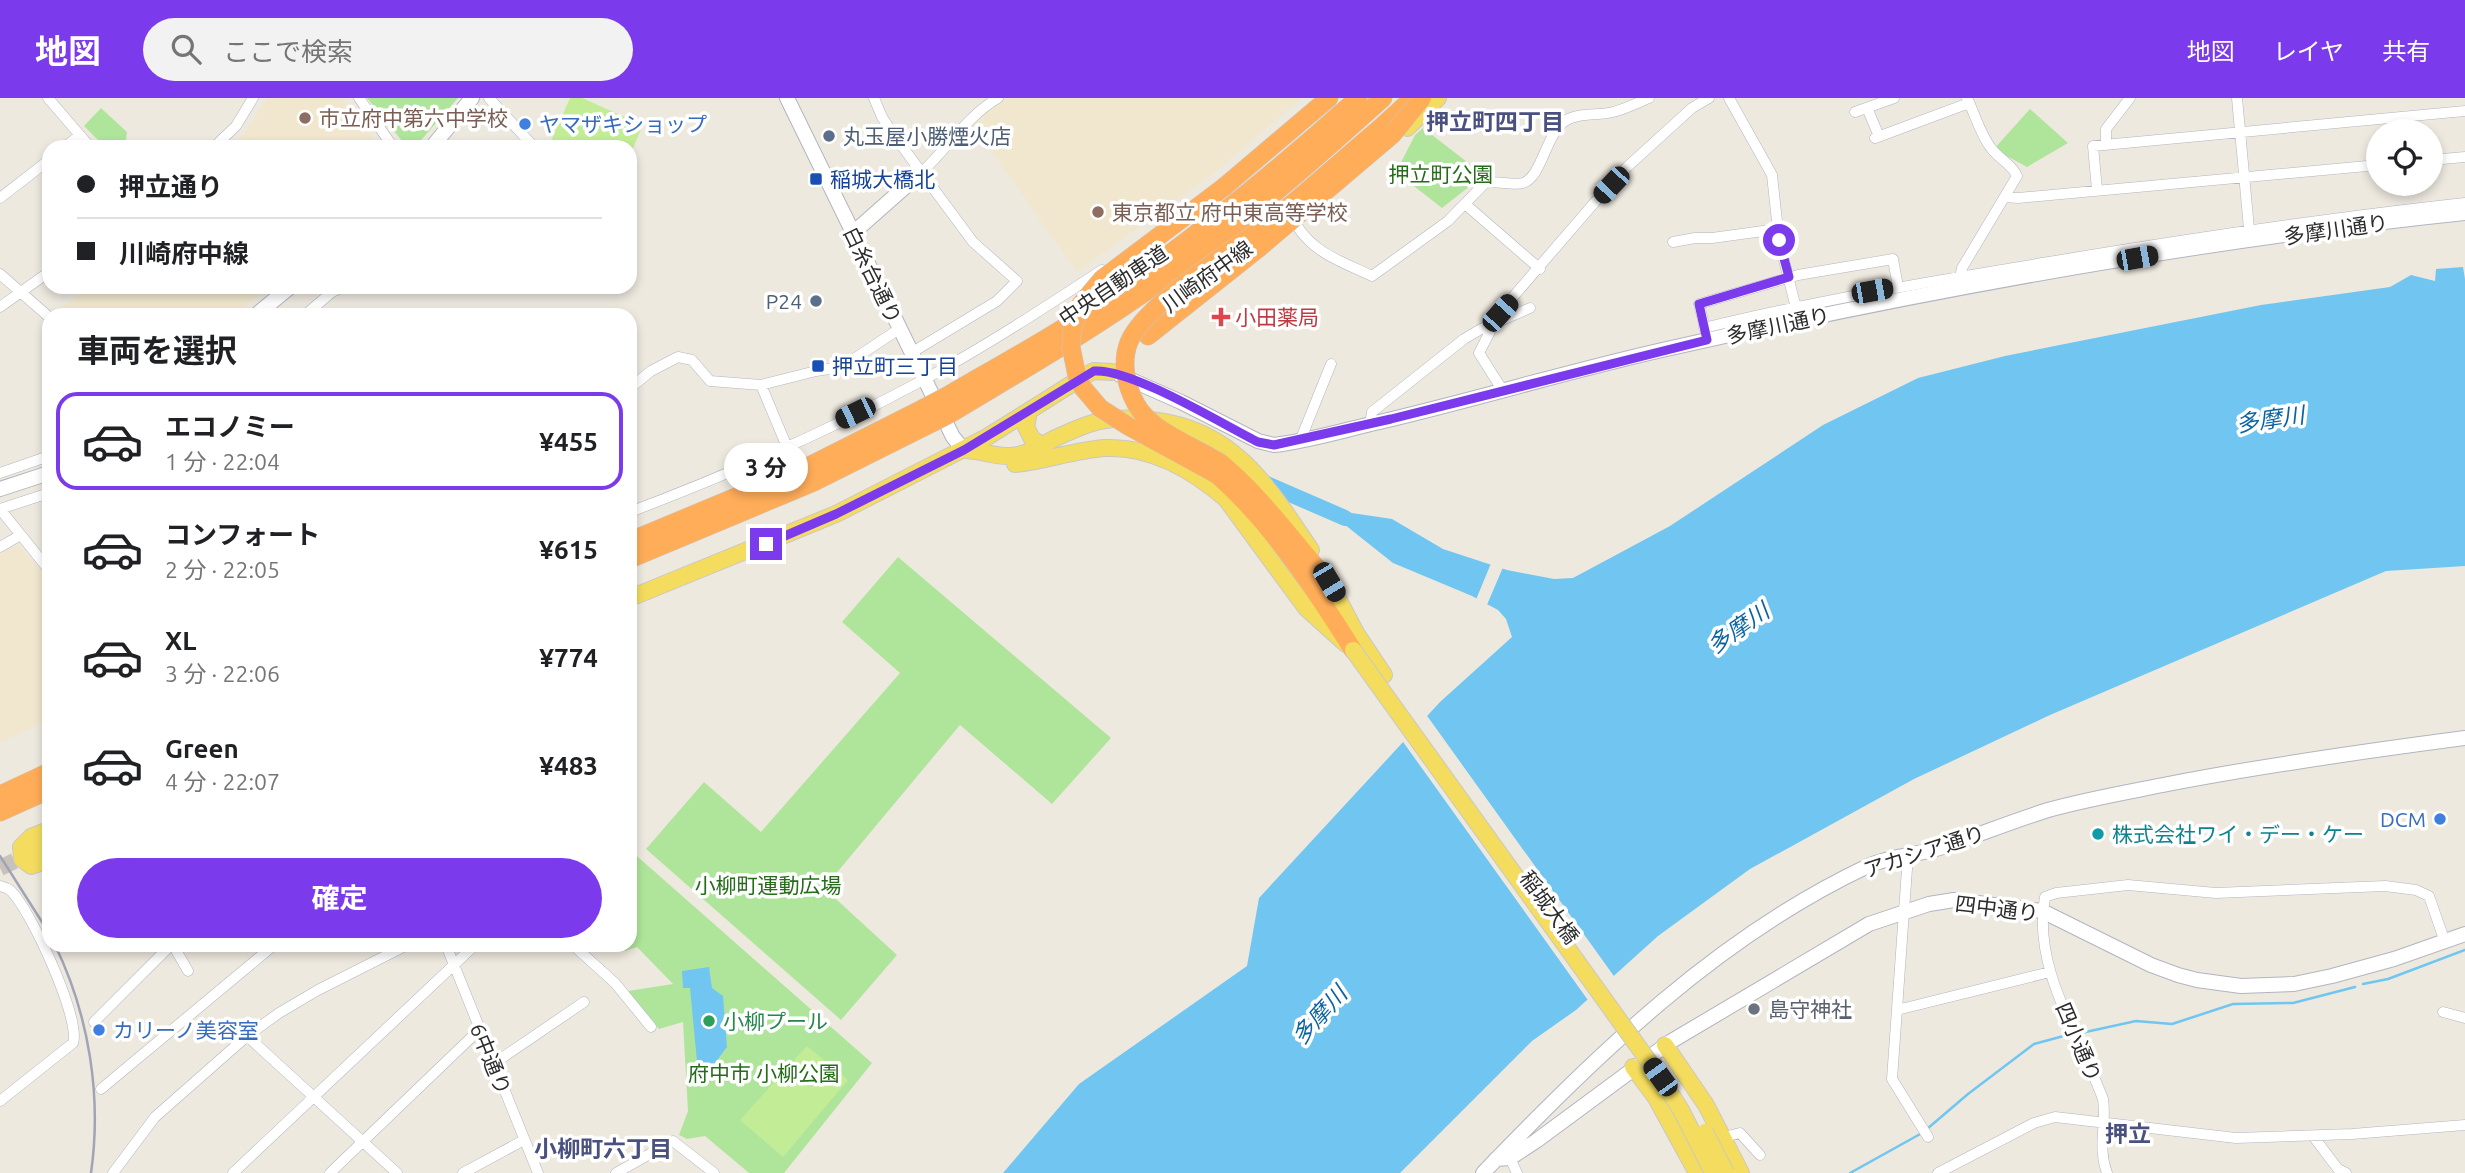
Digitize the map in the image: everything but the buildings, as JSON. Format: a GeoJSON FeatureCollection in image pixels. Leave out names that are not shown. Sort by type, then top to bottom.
{"type":"FeatureCollection","features":[{"type":"Feature","properties":{"kind":"highway"},"geometry":{"type":"LineString","coordinates":[[1329,98],[1224,187],[1116,268],[1090,292],[1081,304],[1072,330],[1072,362],[1083,388],[1100,408],[1195,461],[1216,474],[1235,491],[1266,526],[1359,648]]}},
{"type":"Feature","properties":{"kind":"highway","name":"中央自動車道"},"geometry":{"type":"LineString","coordinates":[[949,404],[1152,268],[1252,190],[1358,98]]}},
{"type":"Feature","properties":{"kind":"highway","name":"中央自動車道"},"geometry":{"type":"LineString","coordinates":[[949,404],[1089,330],[1162,281],[1262,204],[1383,98]]}},
{"type":"Feature","properties":{"kind":"highway"},"geometry":{"type":"LineString","coordinates":[[1329,582],[1242,481],[1203,451],[1156,425],[1139,410],[1126,379],[1126,354],[1133,335],[1155,308],[1266,225],[1413,98]]}},
{"type":"Feature","properties":{"kind":"highway"},"geometry":{"type":"LineString","coordinates":[[1148,336],[1259,248],[1392,135],[1422,98]]}},
{"type":"Feature","properties":{"kind":"highway"},"geometry":{"type":"LineString","coordinates":[[637,556],[814,482],[949,404]]}},
{"type":"Feature","properties":{"kind":"highway"},"geometry":{"type":"LineString","coordinates":[[637,538],[803,469],[878,433],[928,416]]}},
{"type":"Feature","properties":{"kind":"highway"},"geometry":{"type":"LineString","coordinates":[[1,806],[42,777]]}},
{"type":"Feature","properties":{"kind":"highway"},"geometry":{"type":"LineString","coordinates":[[1,806],[42,792]]}},
{"type":"Feature","properties":{"kind":"main road","name":"川崎府中線"},"geometry":{"type":"LineString","coordinates":[[1112,372],[1127,342],[1158,312],[1341,180],[1438,98]]}},
{"type":"Feature","properties":{"kind":"main road","name":"川崎府中線"},"geometry":{"type":"LineString","coordinates":[[1112,372],[1133,348],[1148,336],[1184,316],[1297,226],[1341,180]]}},
{"type":"Feature","properties":{"kind":"main road"},"geometry":{"type":"LineString","coordinates":[[637,595],[836,514],[964,450],[1086,375],[1094,371],[1112,372]]}},
{"type":"Feature","properties":{"kind":"main road"},"geometry":{"type":"LineString","coordinates":[[1030,411],[1026,427],[1032,439],[1042,445]]}},
{"type":"Feature","properties":{"kind":"main road"},"geometry":{"type":"LineString","coordinates":[[964,450],[1012,456],[1076,428],[1102,421],[1133,418],[1170,422],[1208,436],[1245,462],[1273,495],[1320,564],[1359,648]]}},
{"type":"Feature","properties":{"kind":"main road"},"geometry":{"type":"LineString","coordinates":[[964,450],[982,461],[1006,465],[1105,448],[1126,449],[1174,462],[1210,486],[1241,518],[1314,617],[1359,648]]}},
{"type":"Feature","properties":{"kind":"main road","name":"稲城大橋"},"geometry":{"type":"LineString","coordinates":[[1359,648],[1660,1077],[1681,1110],[1713,1173]]}},
{"type":"Feature","properties":{"kind":"main road","name":"稲城大橋"},"geometry":{"type":"LineString","coordinates":[[1359,648],[1668,1072],[1701,1125],[1726,1173]]}},
{"type":"Feature","properties":{"kind":"main road"},"geometry":{"type":"LineString","coordinates":[[42,833],[25,841],[21,853],[22,859],[31,866],[37,866],[42,856]]}},
{"type":"Feature","properties":{"kind":"main road"},"geometry":{"type":"LineString","coordinates":[[1665,1045],[1691,1081],[1724,1137],[1741,1173]]}},
{"type":"Feature","properties":{"kind":"main road"},"geometry":{"type":"LineString","coordinates":[[1633,1068],[1656,1098],[1697,1173]]}},
{"type":"Feature","properties":{"kind":"street"},"geometry":{"type":"LineString","coordinates":[[48,98],[84,140]]}},
{"type":"Feature","properties":{"kind":"street"},"geometry":{"type":"LineString","coordinates":[[221,140],[236,126],[253,98]]}},
{"type":"Feature","properties":{"kind":"street"},"geometry":{"type":"LineString","coordinates":[[359,98],[388,140]]}},
{"type":"Feature","properties":{"kind":"street"},"geometry":{"type":"LineString","coordinates":[[438,140],[472,98]]}},
{"type":"Feature","properties":{"kind":"street"},"geometry":{"type":"LineString","coordinates":[[489,98],[528,140]]}},
{"type":"Feature","properties":{"kind":"street","name":"白糸台通り"},"geometry":{"type":"LineString","coordinates":[[787,98],[953,437],[964,450]]}},
{"type":"Feature","properties":{"kind":"street"},"geometry":{"type":"LineString","coordinates":[[874,98],[892,134],[973,242],[1017,281],[997,301],[911,353]]}},
{"type":"Feature","properties":{"kind":"street"},"geometry":{"type":"LineString","coordinates":[[853,233],[945,151],[971,119],[998,98]]}},
{"type":"Feature","properties":{"kind":"street"},"geometry":{"type":"LineString","coordinates":[[637,509],[787,447],[924,379],[1038,313],[1133,250],[1225,180],[1322,98]]}},
{"type":"Feature","properties":{"kind":"street"},"geometry":{"type":"LineString","coordinates":[[1297,226],[1308,243],[1372,276],[1415,247],[1485,183],[1521,184],[1528,181],[1541,162],[1552,135],[1564,122],[1578,116],[1613,112],[1649,98]]}},
{"type":"Feature","properties":{"kind":"street"},"geometry":{"type":"LineString","coordinates":[[1685,98],[1692,108]]}},
{"type":"Feature","properties":{"kind":"street"},"geometry":{"type":"LineString","coordinates":[[1503,391],[1479,356],[1500,313],[1627,167],[1692,108],[1709,98]]}},
{"type":"Feature","properties":{"kind":"street"},"geometry":{"type":"LineString","coordinates":[[1729,98],[1772,176],[1778,229],[1797,312],[1898,287],[1959,283],[2249,229],[2465,203]]}},
{"type":"Feature","properties":{"kind":"street"},"geometry":{"type":"LineString","coordinates":[[1855,112],[1894,98]]}},
{"type":"Feature","properties":{"kind":"street"},"geometry":{"type":"LineString","coordinates":[[2106,145],[2106,129],[2130,98]]}},
{"type":"Feature","properties":{"kind":"street"},"geometry":{"type":"LineString","coordinates":[[2236,98],[2249,229]]}},
{"type":"Feature","properties":{"kind":"street"},"geometry":{"type":"LineString","coordinates":[[1867,108],[1877,137],[1968,100],[1985,140],[1993,151],[2015,170],[2017,177],[1959,283]]}},
{"type":"Feature","properties":{"kind":"street"},"geometry":{"type":"LineString","coordinates":[[2097,190],[2093,146],[2465,111]]}},
{"type":"Feature","properties":{"kind":"street"},"geometry":{"type":"LineString","coordinates":[[74,140],[80,135]]}},
{"type":"Feature","properties":{"kind":"street"},"geometry":{"type":"LineString","coordinates":[[2443,159],[2465,157]]}},
{"type":"Feature","properties":{"kind":"street"},"geometry":{"type":"LineString","coordinates":[[0,198],[42,165]]}},
{"type":"Feature","properties":{"kind":"street"},"geometry":{"type":"LineString","coordinates":[[2006,197],[2366,166]]}},
{"type":"Feature","properties":{"kind":"street"},"geometry":{"type":"LineString","coordinates":[[1465,204],[1540,269]]}},
{"type":"Feature","properties":{"kind":"street","name":"多摩川通り"},"geometry":{"type":"LineString","coordinates":[[1112,372],[1144,384],[1263,444],[1274,445],[1503,391],[1706,334],[1797,312],[1959,283],[2374,223],[2465,213]]}},
{"type":"Feature","properties":{"kind":"street"},"geometry":{"type":"LineString","coordinates":[[1673,242],[1778,229]]}},
{"type":"Feature","properties":{"kind":"street"},"geometry":{"type":"LineString","coordinates":[[1706,334],[1699,304],[1789,277],[1893,259],[1898,287]]}},
{"type":"Feature","properties":{"kind":"street"},"geometry":{"type":"LineString","coordinates":[[0,274],[42,311]]}},
{"type":"Feature","properties":{"kind":"street"},"geometry":{"type":"LineString","coordinates":[[0,307],[42,277]]}},
{"type":"Feature","properties":{"kind":"street"},"geometry":{"type":"LineString","coordinates":[[264,308],[282,294]]}},
{"type":"Feature","properties":{"kind":"street"},"geometry":{"type":"LineString","coordinates":[[313,308],[330,294]]}},
{"type":"Feature","properties":{"kind":"street"},"geometry":{"type":"LineString","coordinates":[[1370,424],[1372,412],[1464,339],[1530,308]]}},
{"type":"Feature","properties":{"kind":"street"},"geometry":{"type":"LineString","coordinates":[[637,382],[651,371],[678,357],[692,360],[710,381],[761,385],[842,367],[899,329]]}},
{"type":"Feature","properties":{"kind":"street"},"geometry":{"type":"LineString","coordinates":[[1300,441],[1331,364]]}},
{"type":"Feature","properties":{"kind":"street"},"geometry":{"type":"LineString","coordinates":[[761,385],[787,447]]}},
{"type":"Feature","properties":{"kind":"street"},"geometry":{"type":"LineString","coordinates":[[0,473],[42,458]]}},
{"type":"Feature","properties":{"kind":"street"},"geometry":{"type":"LineString","coordinates":[[0,489],[42,475]]}},
{"type":"Feature","properties":{"kind":"street"},"geometry":{"type":"LineString","coordinates":[[42,495],[0,509],[42,562]]}},
{"type":"Feature","properties":{"kind":"street"},"geometry":{"type":"LineString","coordinates":[[0,547],[19,536]]}},
{"type":"Feature","properties":{"kind":"street","name":"アカシア通り"},"geometry":{"type":"LineString","coordinates":[[1483,1173],[1503,1158],[1599,1055],[1692,977],[1803,901],[1869,866],[1931,851],[2049,810],[2118,794],[2245,771],[2465,738]]}},
{"type":"Feature","properties":{"kind":"street"},"geometry":{"type":"LineString","coordinates":[[1908,855],[1892,1079],[1925,1132]]}},
{"type":"Feature","properties":{"kind":"street"},"geometry":{"type":"LineString","coordinates":[[2042,911],[2045,897],[2056,893],[2128,885],[2226,893],[2385,886],[2416,890],[2429,896],[2445,942]]}},
{"type":"Feature","properties":{"kind":"street"},"geometry":{"type":"LineString","coordinates":[[0,886],[10,890],[42,944]]}},
{"type":"Feature","properties":{"kind":"street","name":"四中通り"},"geometry":{"type":"LineString","coordinates":[[1503,1158],[1536,1142],[1665,1045],[1869,924],[1954,900],[2042,911],[2151,965],[2197,980],[2241,986],[2294,984],[2332,976],[2465,934]]}},
{"type":"Feature","properties":{"kind":"street","name":"四小通り"},"geometry":{"type":"LineString","coordinates":[[2042,911],[2043,942],[2050,972],[2102,1099],[2101,1145],[2108,1173]]}},
{"type":"Feature","properties":{"kind":"street"},"geometry":{"type":"LineString","coordinates":[[0,1101],[72,1043],[75,1037],[68,1009],[46,952]]}},
{"type":"Feature","properties":{"kind":"street"},"geometry":{"type":"LineString","coordinates":[[94,1022],[165,952]]}},
{"type":"Feature","properties":{"kind":"street"},"geometry":{"type":"LineString","coordinates":[[176,952],[188,971]]}},
{"type":"Feature","properties":{"kind":"street"},"geometry":{"type":"LineString","coordinates":[[101,1089],[266,952]]}},
{"type":"Feature","properties":{"kind":"street"},"geometry":{"type":"LineString","coordinates":[[113,1173],[155,1117],[247,1036],[318,990],[393,952]]}},
{"type":"Feature","properties":{"kind":"street","name":"6中通り"},"geometry":{"type":"LineString","coordinates":[[449,952],[538,1173]]}},
{"type":"Feature","properties":{"kind":"street"},"geometry":{"type":"LineString","coordinates":[[233,1173],[466,952]]}},
{"type":"Feature","properties":{"kind":"street"},"geometry":{"type":"LineString","coordinates":[[581,952],[620,988],[651,1027]]}},
{"type":"Feature","properties":{"kind":"street"},"geometry":{"type":"LineString","coordinates":[[1897,1010],[2050,972]]}},
{"type":"Feature","properties":{"kind":"street"},"geometry":{"type":"LineString","coordinates":[[493,1064],[583,1002]]}},
{"type":"Feature","properties":{"kind":"street"},"geometry":{"type":"LineString","coordinates":[[2443,1012],[2465,1018]]}},
{"type":"Feature","properties":{"kind":"street"},"geometry":{"type":"LineString","coordinates":[[330,1173],[479,1030]]}},
{"type":"Feature","properties":{"kind":"street"},"geometry":{"type":"LineString","coordinates":[[247,1036],[397,1173]]}},
{"type":"Feature","properties":{"kind":"street"},"geometry":{"type":"LineString","coordinates":[[1656,1098],[1662,1088],[1678,1079],[1691,1081]]}},
{"type":"Feature","properties":{"kind":"street"},"geometry":{"type":"LineString","coordinates":[[1938,1173],[2034,1122],[2055,1117],[2236,1138],[2313,1136],[2465,1125]]}},
{"type":"Feature","properties":{"kind":"street"},"geometry":{"type":"LineString","coordinates":[[1724,1137],[1740,1133],[1760,1155]]}},
{"type":"Feature","properties":{"kind":"street"},"geometry":{"type":"LineString","coordinates":[[2313,1136],[2338,1169],[2346,1173]]}},
{"type":"Feature","properties":{"kind":"street"},"geometry":{"type":"LineString","coordinates":[[463,1173],[524,1140]]}},
{"type":"Feature","properties":{"kind":"street"},"geometry":{"type":"LineString","coordinates":[[616,1173],[673,1141],[713,1173]]}},
{"type":"Feature","properties":{"kind":"street"},"geometry":{"type":"LineString","coordinates":[[1503,1158],[1517,1173]]}},
{"type":"Feature","properties":{"kind":"shaded area","name":"市立府中第六中学校"},"geometry":{"type":"Polygon","coordinates":[[[267,98],[342,98],[375,140],[237,140],[267,98]]]}},
{"type":"Feature","properties":{"kind":"shaded area","name":"東京都立 府中東高等学校"},"geometry":{"type":"Polygon","coordinates":[[[1005,98],[1302,98],[1214,173],[1077,272],[972,124],[1005,98]]]}},
{"type":"Feature","properties":{"kind":"shaded area"},"geometry":{"type":"Polygon","coordinates":[[[80,294],[260,294],[242,308],[61,308],[80,294]]]}},
{"type":"Feature","properties":{"kind":"shaded area"},"geometry":{"type":"Polygon","coordinates":[[[13,546],[19,546],[42,572],[42,723],[0,743],[0,555],[13,546]]]}},
{"type":"Feature","properties":{"kind":"green space"},"geometry":{"type":"Polygon","coordinates":[[[367,98],[458,98],[421,140],[401,140],[367,98]]]}},
{"type":"Feature","properties":{"kind":"green space"},"geometry":{"type":"Polygon","coordinates":[[[570,98],[582,98],[643,125],[636,140],[551,140],[570,98]]]}},
{"type":"Feature","properties":{"kind":"green space"},"geometry":{"type":"Polygon","coordinates":[[[101,108],[127,132],[126,140],[98,140],[84,126],[101,108]]]}},
{"type":"Feature","properties":{"kind":"green space"},"geometry":{"type":"Polygon","coordinates":[[[2030,109],[2068,143],[2027,167],[1994,149],[2030,109]]]}},
{"type":"Feature","properties":{"kind":"green space","name":"押立町公園"},"geometry":{"type":"Polygon","coordinates":[[[1423,128],[1484,175],[1442,208],[1396,172],[1415,135],[1423,128]]]}},
{"type":"Feature","properties":{"kind":"green space","name":"小柳町運動広場"},"geometry":{"type":"Polygon","coordinates":[[[898,557],[1111,738],[1052,804],[960,725],[824,888],[897,955],[841,1020],[646,849],[704,782],[761,832],[900,673],[842,622],[898,557]]]}},
{"type":"Feature","properties":{"kind":"green space","name":"府中市 小柳公園"},"geometry":{"type":"Polygon","coordinates":[[[637,856],[872,1063],[784,1173],[749,1173],[705,1136],[687,1139],[679,1135],[688,1111],[683,1022],[659,1029],[628,991],[673,984],[637,947],[637,856]]]}},
{"type":"Feature","properties":{"kind":"green space"},"geometry":{"type":"Polygon","coordinates":[[[807,1046],[848,1080],[783,1157],[740,1120],[807,1046]]]}},
{"type":"Feature","properties":{"kind":"water","name":"多摩川"},"geometry":{"type":"Polygon","coordinates":[[[2463,267],[2465,566],[2386,571],[2050,715],[1914,779],[1750,869],[1658,936],[1576,1010],[1532,1041],[1400,1173],[1003,1173],[1079,1084],[1247,966],[1259,898],[1440,702],[1512,637],[1506,619],[1498,610],[1472,596],[1393,563],[1325,509],[1392,519],[1443,549],[1507,570],[1554,579],[1573,578],[1670,526],[1823,425],[1918,378],[2005,356],[2261,305],[2390,287],[2411,275],[2435,281],[2436,269],[2463,267]]]}},
{"type":"Feature","properties":{"kind":"water","name":"小柳プール"},"geometry":{"type":"Polygon","coordinates":[[[709,967],[712,988],[723,996],[727,1047],[708,1072],[698,1072],[690,988],[683,988],[682,971],[709,967]]]}},
{"type":"Feature","properties":{"kind":"pier"},"geometry":{"type":"Polygon","coordinates":[[[1492,561],[1504,565],[1486,607],[1475,602],[1492,561]]]}},
{"type":"Feature","properties":{"kind":"pier"},"geometry":{"type":"Polygon","coordinates":[[[1425,713],[1616,979],[1590,1003],[1401,739],[1425,713]]]}},
{"type":"Feature","properties":{"kind":"waterway"},"geometry":{"type":"LineString","coordinates":[[1260,481],[1345,518]]}},
{"type":"Feature","properties":{"kind":"waterway"},"geometry":{"type":"LineString","coordinates":[[2363,984],[2388,979],[2465,950]]}},
{"type":"Feature","properties":{"kind":"waterway"},"geometry":{"type":"LineString","coordinates":[[2081,1033],[2136,1021],[2172,1024],[2233,1004],[2293,1003],[2355,987]]}},
{"type":"Feature","properties":{"kind":"waterway"},"geometry":{"type":"LineString","coordinates":[[1927,1129],[2034,1044],[2071,1034]]}},
{"type":"Feature","properties":{"kind":"waterway"},"geometry":{"type":"LineString","coordinates":[[1850,1173],[1922,1133]]}},
{"type":"Feature","properties":{"kind":"tunnel"},"geometry":{"type":"LineString","coordinates":[[0,868],[33,852]]}},
{"type":"Feature","properties":{"kind":"railway"},"geometry":{"type":"LineString","coordinates":[[0,856],[42,922]]}},
{"type":"Feature","properties":{"kind":"railway"},"geometry":{"type":"LineString","coordinates":[[58,952],[77,999],[90,1056],[95,1115],[91,1173]]}},
{"type":"Feature","properties":{"kind":"place","name":"市立府中第六中学校"},"geometry":{"type":"Point","coordinates":[305,118]}},
{"type":"Feature","properties":{"kind":"place","name":"ヤマザキショップ"},"geometry":{"type":"Point","coordinates":[525,124]}},
{"type":"Feature","properties":{"kind":"place","name":"丸玉屋小勝煙火店"},"geometry":{"type":"Point","coordinates":[829,136]}},
{"type":"Feature","properties":{"kind":"place","name":"稲城大橋北"},"geometry":{"type":"Point","coordinates":[816,179]}},
{"type":"Feature","properties":{"kind":"place","name":"東京都立 府中東高等学校"},"geometry":{"type":"Point","coordinates":[1098,212]}},
{"type":"Feature","properties":{"kind":"place","name":"P24"},"geometry":{"type":"Point","coordinates":[816,301]}},
{"type":"Feature","properties":{"kind":"place","name":"小田薬局"},"geometry":{"type":"Point","coordinates":[1221,317]}},
{"type":"Feature","properties":{"kind":"place","name":"押立町三丁目"},"geometry":{"type":"Point","coordinates":[818,366]}},
{"type":"Feature","properties":{"kind":"place","name":"DCM"},"geometry":{"type":"Point","coordinates":[2440,819]}},
{"type":"Feature","properties":{"kind":"place","name":"株式会社ワイ・デー・ケー"},"geometry":{"type":"Point","coordinates":[2098,834]}},
{"type":"Feature","properties":{"kind":"place","name":"島守神社"},"geometry":{"type":"Point","coordinates":[1754,1009]}},
{"type":"Feature","properties":{"kind":"place","name":"小柳プール"},"geometry":{"type":"Point","coordinates":[709,1021]}},
{"type":"Feature","properties":{"kind":"place","name":"カリーノ美容室"},"geometry":{"type":"Point","coordinates":[99,1030]}},
{"type":"Feature","properties":{"kind":"district","name":"押立町四丁目"},"geometry":{"type":"Point","coordinates":[1495,121]}},
{"type":"Feature","properties":{"kind":"district","name":"押立"},"geometry":{"type":"Point","coordinates":[2128,1133]}},
{"type":"Feature","properties":{"kind":"district","name":"小柳町六丁目"},"geometry":{"type":"Point","coordinates":[603,1148]}},
{"type":"Feature","properties":{"kind":"route"},"geometry":{"type":"LineString","coordinates":[[766,544],[836,514],[964,450],[1094,371],[1112,372],[1144,384],[1258,442],[1274,445],[1391,419],[1707,340],[1699,304],[1789,277],[1779,240]]}}]}
